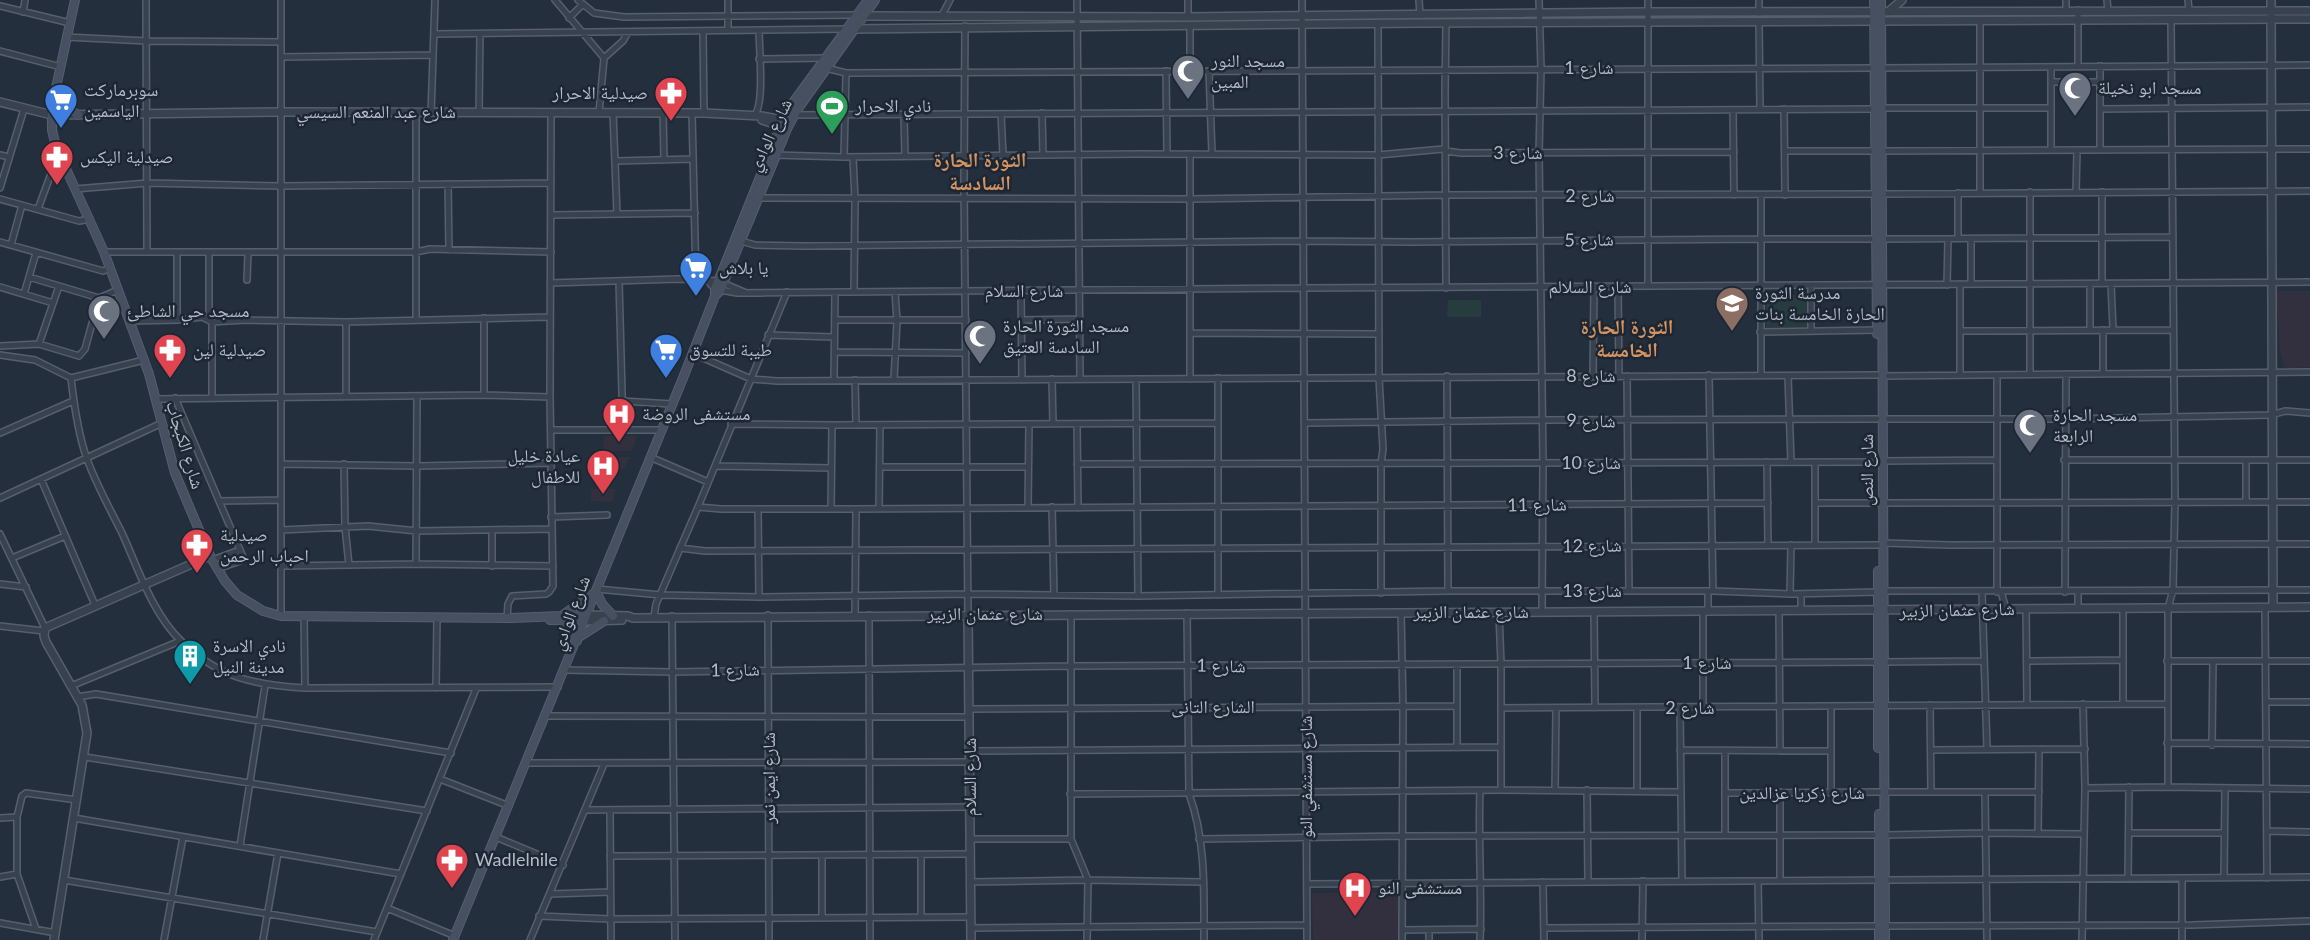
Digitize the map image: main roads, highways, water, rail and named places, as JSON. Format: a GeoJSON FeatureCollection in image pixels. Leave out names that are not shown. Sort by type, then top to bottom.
{"type":"FeatureCollection","features":[{"type":"Feature","properties":{"kind":"main road","name":"شارع الكبجاب"},"geometry":{"type":"LineString","coordinates":[[75,0],[51,115],[54,138],[104,252],[130,321],[144,360],[175,472],[211,558],[225,581],[245,601],[263,611],[281,616],[585,618]]}},
{"type":"Feature","properties":{"kind":"main road","name":"شارع الوادي"},"geometry":{"type":"LineString","coordinates":[[718,288],[741,241],[775,155],[794,115],[860,16],[868,0]]}},
{"type":"Feature","properties":{"kind":"main road","name":"شارع الوادي"},"geometry":{"type":"LineString","coordinates":[[860,16],[875,0]]}},
{"type":"Feature","properties":{"kind":"main road","name":"شارع النص"},"geometry":{"type":"LineString","coordinates":[[1874,0],[1880,16]]}},
{"type":"Feature","properties":{"kind":"main road","name":"شارع النص"},"geometry":{"type":"LineString","coordinates":[[1879,940],[1882,926],[1882,835],[1877,68],[1881,0]]}},
{"type":"Feature","properties":{"kind":"main road","name":"شارع الوادي"},"geometry":{"type":"LineString","coordinates":[[454,938],[662,430],[782,123],[789,108],[851,29]]}},
{"type":"Feature","properties":{"kind":"main road"},"geometry":{"type":"LineString","coordinates":[[57,86],[62,105],[78,115]]}},
{"type":"Feature","properties":{"kind":"main road","name":"شارع النص"},"geometry":{"type":"LineString","coordinates":[[1879,285],[1877,330],[1880,375]]}},
{"type":"Feature","properties":{"kind":"main road"},"geometry":{"type":"LineString","coordinates":[[604,621],[590,628],[577,640],[572,629],[562,618],[596,591],[606,609],[613,616]]}},
{"type":"Feature","properties":{"kind":"main road","name":"شارع النص"},"geometry":{"type":"LineString","coordinates":[[1882,926],[1885,940]]}},
{"type":"Feature","properties":{"kind":"place","name":"مسجد النور المبين"},"geometry":{"type":"Point","coordinates":[1188,100]}},
{"type":"Feature","properties":{"kind":"place","name":"مسجد ابو نخيلة"},"geometry":{"type":"Point","coordinates":[2075,117]}},
{"type":"Feature","properties":{"kind":"place","name":"صيدلية الاحرار"},"geometry":{"type":"Point","coordinates":[671,122]}},
{"type":"Feature","properties":{"kind":"place","name":"سوبرماركت الياسمين"},"geometry":{"type":"Point","coordinates":[61,129]}},
{"type":"Feature","properties":{"kind":"place","name":"نادي الاحرار"},"geometry":{"type":"Point","coordinates":[832,135]}},
{"type":"Feature","properties":{"kind":"place","name":"صيدلية اليكس"},"geometry":{"type":"Point","coordinates":[57,186]}},
{"type":"Feature","properties":{"kind":"place","name":"يا بلاش"},"geometry":{"type":"Point","coordinates":[696,297]}},
{"type":"Feature","properties":{"kind":"place","name":"مدرسة الثورة الحارة الخامسة بنات"},"geometry":{"type":"Point","coordinates":[1732,332]}},
{"type":"Feature","properties":{"kind":"place","name":"مسجد حي الشاطئ"},"geometry":{"type":"Point","coordinates":[104,340]}},
{"type":"Feature","properties":{"kind":"place","name":"مسجد الثورة الحارة السادسة العتيق"},"geometry":{"type":"Point","coordinates":[980,365]}},
{"type":"Feature","properties":{"kind":"place","name":"صيدلية لين"},"geometry":{"type":"Point","coordinates":[170,379]}},
{"type":"Feature","properties":{"kind":"place","name":"طيبة للتسوق"},"geometry":{"type":"Point","coordinates":[666,379]}},
{"type":"Feature","properties":{"kind":"place","name":"مستشفى الروضة"},"geometry":{"type":"Point","coordinates":[619,443]}},
{"type":"Feature","properties":{"kind":"place","name":"مسجد الحارة الرابعة"},"geometry":{"type":"Point","coordinates":[2030,454]}},
{"type":"Feature","properties":{"kind":"place","name":"عيادة خليل للاطفال"},"geometry":{"type":"Point","coordinates":[603,495]}},
{"type":"Feature","properties":{"kind":"place","name":"صيدلية احباب الرحمن"},"geometry":{"type":"Point","coordinates":[197,574]}},
{"type":"Feature","properties":{"kind":"place","name":"نادي الاسرة مدينة النيل"},"geometry":{"type":"Point","coordinates":[190,685]}},
{"type":"Feature","properties":{"kind":"place","name":"Wadlelnile"},"geometry":{"type":"Point","coordinates":[452,889]}},
{"type":"Feature","properties":{"kind":"place","name":"مستشفى النو"},"geometry":{"type":"Point","coordinates":[1355,917]}},
{"type":"Feature","properties":{"kind":"district","name":"الثورة الحارة السادسة"},"geometry":{"type":"Point","coordinates":[980,172]}},
{"type":"Feature","properties":{"kind":"district","name":"الثورة الحارة الخامسة"},"geometry":{"type":"Point","coordinates":[1627,338]}}]}
